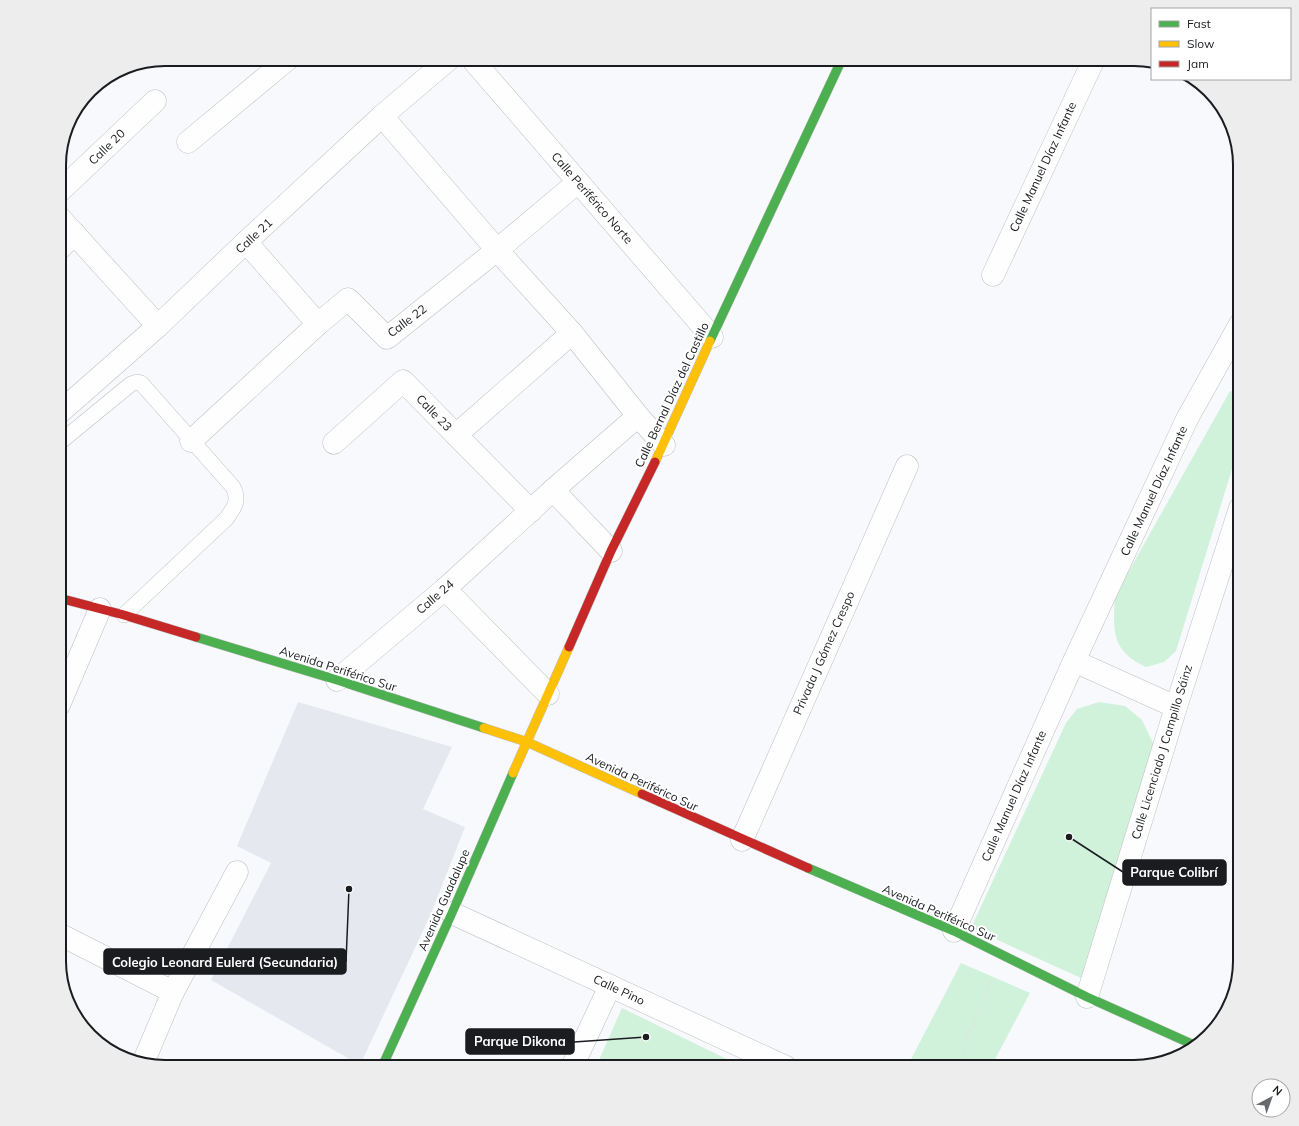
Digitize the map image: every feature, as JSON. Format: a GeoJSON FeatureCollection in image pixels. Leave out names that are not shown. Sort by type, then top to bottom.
{"type":"FeatureCollection","features":[{"type":"Feature","properties":{"kind":"street"},"geometry":{"type":"LineString","coordinates":[[188,142],[280,66]]}},
{"type":"Feature","properties":{"kind":"street","name":"Calle 21"},"geometry":{"type":"LineString","coordinates":[[66,407],[158,326],[382,116],[440,66]]}},
{"type":"Feature","properties":{"kind":"street","name":"Calle Periférico Norte"},"geometry":{"type":"LineString","coordinates":[[478,66],[712,337]]}},
{"type":"Feature","properties":{"kind":"street","name":"Calle Bernal Díaz del Castillo"},"geometry":{"type":"LineString","coordinates":[[527,742],[611,551],[664,445],[712,337],[839,66]]}},
{"type":"Feature","properties":{"kind":"street","name":"Calle Manuel Díaz Infante"},"geometry":{"type":"LineString","coordinates":[[993,275],[1091,66]]}},
{"type":"Feature","properties":{"kind":"street","name":"Calle 20"},"geometry":{"type":"LineString","coordinates":[[66,185],[155,101]]}},
{"type":"Feature","properties":{"kind":"street"},"geometry":{"type":"LineString","coordinates":[[382,116],[497,250],[572,334],[638,416],[664,445]]}},
{"type":"Feature","properties":{"kind":"street","name":"Calle 22"},"geometry":{"type":"LineString","coordinates":[[191,441],[318,324],[348,299],[387,338],[497,250],[578,182]]}},
{"type":"Feature","properties":{"kind":"street"},"geometry":{"type":"LineString","coordinates":[[66,224],[158,326]]}},
{"type":"Feature","properties":{"kind":"street"},"geometry":{"type":"LineString","coordinates":[[66,242],[75,234]]}},
{"type":"Feature","properties":{"kind":"street"},"geometry":{"type":"LineString","coordinates":[[246,242],[318,324]]}},
{"type":"Feature","properties":{"kind":"street","name":"Calle 23"},"geometry":{"type":"LineString","coordinates":[[334,443],[403,381],[456,435],[572,334]]}},
{"type":"Feature","properties":{"kind":"street","name":"Calle Manuel Díaz Infante"},"geometry":{"type":"LineString","coordinates":[[954,931],[1074,661],[1187,419],[1233,337]]}},
{"type":"Feature","properties":{"kind":"street","name":"Calle 24"},"geometry":{"type":"LineString","coordinates":[[337,680],[445,589],[553,490],[638,416]]}},
{"type":"Feature","properties":{"kind":"street"},"geometry":{"type":"LineString","coordinates":[[456,435],[531,511]]}},
{"type":"Feature","properties":{"kind":"street","name":"Privada J Gómez Crespo"},"geometry":{"type":"LineString","coordinates":[[742,840],[907,466]]}},
{"type":"Feature","properties":{"kind":"street"},"geometry":{"type":"LineString","coordinates":[[553,490],[611,551]]}},
{"type":"Feature","properties":{"kind":"street","name":"Calle Licenciado J Campillo Sáinz"},"geometry":{"type":"LineString","coordinates":[[1087,997],[1176,707],[1233,530]]}},
{"type":"Feature","properties":{"kind":"street"},"geometry":{"type":"LineString","coordinates":[[445,589],[548,694]]}},
{"type":"Feature","properties":{"kind":"street","name":"Avenida Periférico Sur"},"geometry":{"type":"LineString","coordinates":[[66,600],[124,615],[337,680],[527,742],[742,840],[954,931],[1087,997],[1189,1043]]}},
{"type":"Feature","properties":{"kind":"street"},"geometry":{"type":"LineString","coordinates":[[66,689],[100,609]]}},
{"type":"Feature","properties":{"kind":"street"},"geometry":{"type":"LineString","coordinates":[[1074,661],[1176,707]]}},
{"type":"Feature","properties":{"kind":"street","name":"Avenida Guadalupe"},"geometry":{"type":"LineString","coordinates":[[385,1060],[527,742]]}},
{"type":"Feature","properties":{"kind":"street"},"geometry":{"type":"LineString","coordinates":[[145,1058],[173,992],[237,872]]}},
{"type":"Feature","properties":{"kind":"street","name":"Calle Pino"},"geometry":{"type":"LineString","coordinates":[[452,913],[771,1060]]}},
{"type":"Feature","properties":{"kind":"street"},"geometry":{"type":"LineString","coordinates":[[66,938],[173,992]]}},
{"type":"Feature","properties":{"kind":"street"},"geometry":{"type":"LineString","coordinates":[[575,1060],[610,986]]}},
{"type":"Feature","properties":{"kind":"lane"},"geometry":{"type":"LineString","coordinates":[[66,437],[131,384],[136,382],[141,383],[233,487],[236,494],[235,507],[226,519],[124,615]]}},
{"type":"Feature","properties":{"kind":"path"},"geometry":{"type":"LineString","coordinates":[[963,1060],[966,1040],[1002,955]]}},
{"type":"Feature","properties":{"kind":"shaded area"},"geometry":{"type":"Polygon","coordinates":[[[298,702],[452,747],[423,809],[465,827],[430,916],[362,1060],[351,1060],[211,980],[271,863],[237,846],[298,702]]]}},
{"type":"Feature","properties":{"kind":"green space"},"geometry":{"type":"Polygon","coordinates":[[[1230,391],[1233,392],[1233,466],[1176,651],[1164,662],[1146,667],[1135,661],[1120,647],[1114,620],[1115,596],[1230,391]]]}},
{"type":"Feature","properties":{"kind":"green space"},"geometry":{"type":"Polygon","coordinates":[[[1099,702],[1125,706],[1142,720],[1154,745],[1081,978],[971,928],[1066,723],[1077,709],[1099,702]]]}},
{"type":"Feature","properties":{"kind":"green space"},"geometry":{"type":"Polygon","coordinates":[[[961,963],[1030,993],[995,1060],[911,1060],[961,963]]]}},
{"type":"Feature","properties":{"kind":"green space"},"geometry":{"type":"Polygon","coordinates":[[[622,1008],[729,1060],[599,1060],[622,1008]]]}},
{"type":"Feature","properties":{"kind":"traffic: fast"},"geometry":{"type":"LineString","coordinates":[[710,341],[839,66]]}},
{"type":"Feature","properties":{"kind":"traffic: fast"},"geometry":{"type":"LineString","coordinates":[[196,637],[337,680],[484,728]]}},
{"type":"Feature","properties":{"kind":"traffic: fast"},"geometry":{"type":"LineString","coordinates":[[385,1060],[452,913],[513,773]]}},
{"type":"Feature","properties":{"kind":"traffic: fast"},"geometry":{"type":"LineString","coordinates":[[808,868],[954,931],[1087,997],[1189,1043]]}},
{"type":"Feature","properties":{"kind":"traffic: slow"},"geometry":{"type":"LineString","coordinates":[[655,462],[710,341]]}},
{"type":"Feature","properties":{"kind":"traffic: slow"},"geometry":{"type":"LineString","coordinates":[[513,773],[569,647]]}},
{"type":"Feature","properties":{"kind":"traffic: slow"},"geometry":{"type":"LineString","coordinates":[[484,728],[527,742],[642,794]]}},
{"type":"Feature","properties":{"kind":"traffic: jam"},"geometry":{"type":"LineString","coordinates":[[569,647],[611,551],[655,462]]}},
{"type":"Feature","properties":{"kind":"traffic: jam"},"geometry":{"type":"LineString","coordinates":[[66,600],[124,615],[196,637]]}},
{"type":"Feature","properties":{"kind":"traffic: jam"},"geometry":{"type":"LineString","coordinates":[[642,794],[808,868]]}},
{"type":"Feature","properties":{"kind":"place","name":"Parque Colibrí"},"geometry":{"type":"Point","coordinates":[1069,837]}},
{"type":"Feature","properties":{"kind":"place","name":"Colegio Leonard Eulerd (Secundaria)"},"geometry":{"type":"Point","coordinates":[349,889]}},
{"type":"Feature","properties":{"kind":"place","name":"Parque Dikona"},"geometry":{"type":"Point","coordinates":[646,1037]}}]}
